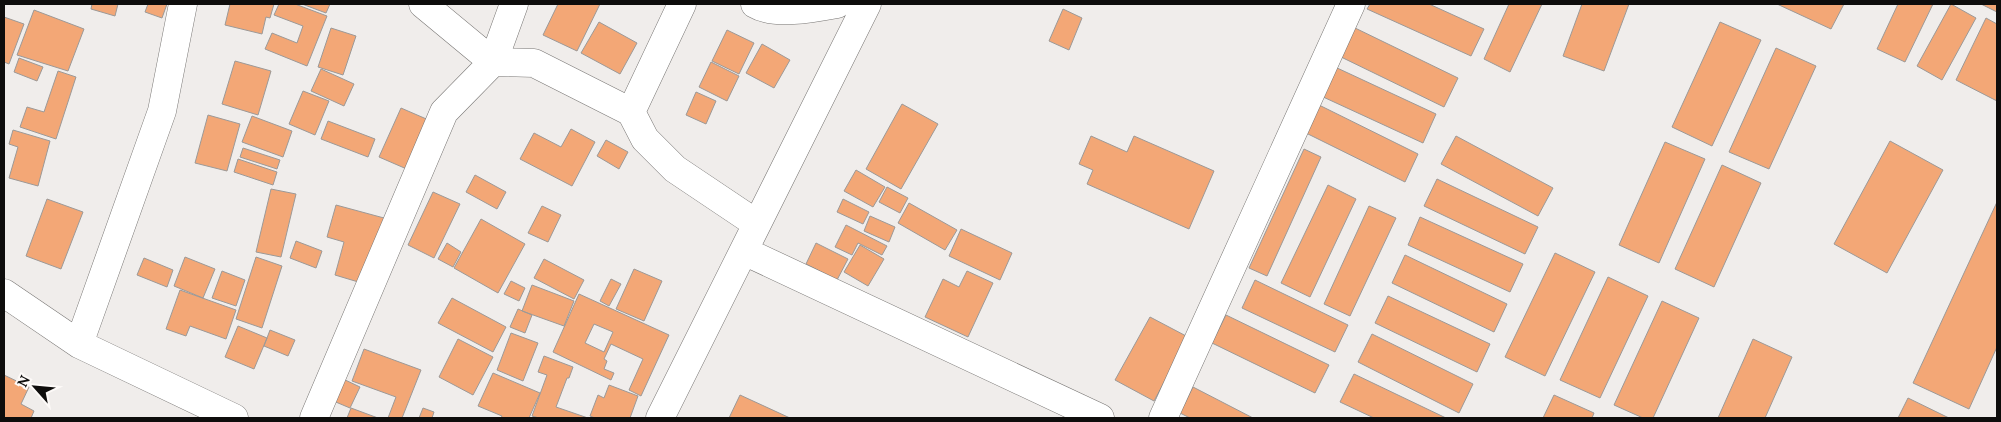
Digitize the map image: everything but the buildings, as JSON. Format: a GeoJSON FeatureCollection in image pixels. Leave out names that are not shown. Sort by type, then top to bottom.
{"type":"FeatureCollection","features":[{"type":"Feature","properties":{"kind":"street"},"geometry":{"type":"LineString","coordinates":[[79,344],[162,111],[183,4]]}},
{"type":"Feature","properties":{"kind":"street"},"geometry":{"type":"LineString","coordinates":[[423,4],[492,62],[534,63],[631,112],[645,139],[675,169],[757,224]]}},
{"type":"Feature","properties":{"kind":"street"},"geometry":{"type":"LineString","coordinates":[[314,418],[444,112],[492,62],[514,4]]}},
{"type":"Feature","properties":{"kind":"street"},"geometry":{"type":"LineString","coordinates":[[631,112],[682,4]]}},
{"type":"Feature","properties":{"kind":"street"},"geometry":{"type":"LineString","coordinates":[[756,4],[762,8],[805,10],[837,4]]}},
{"type":"Feature","properties":{"kind":"street"},"geometry":{"type":"LineString","coordinates":[[663,416],[867,4]]}},
{"type":"Feature","properties":{"kind":"street"},"geometry":{"type":"LineString","coordinates":[[1164,418],[1351,4]]}},
{"type":"Feature","properties":{"kind":"street"},"geometry":{"type":"LineString","coordinates":[[744,251],[1100,418]]}},
{"type":"Feature","properties":{"kind":"street"},"geometry":{"type":"LineString","coordinates":[[4,293],[79,344],[186,408],[234,418]]}}]}
